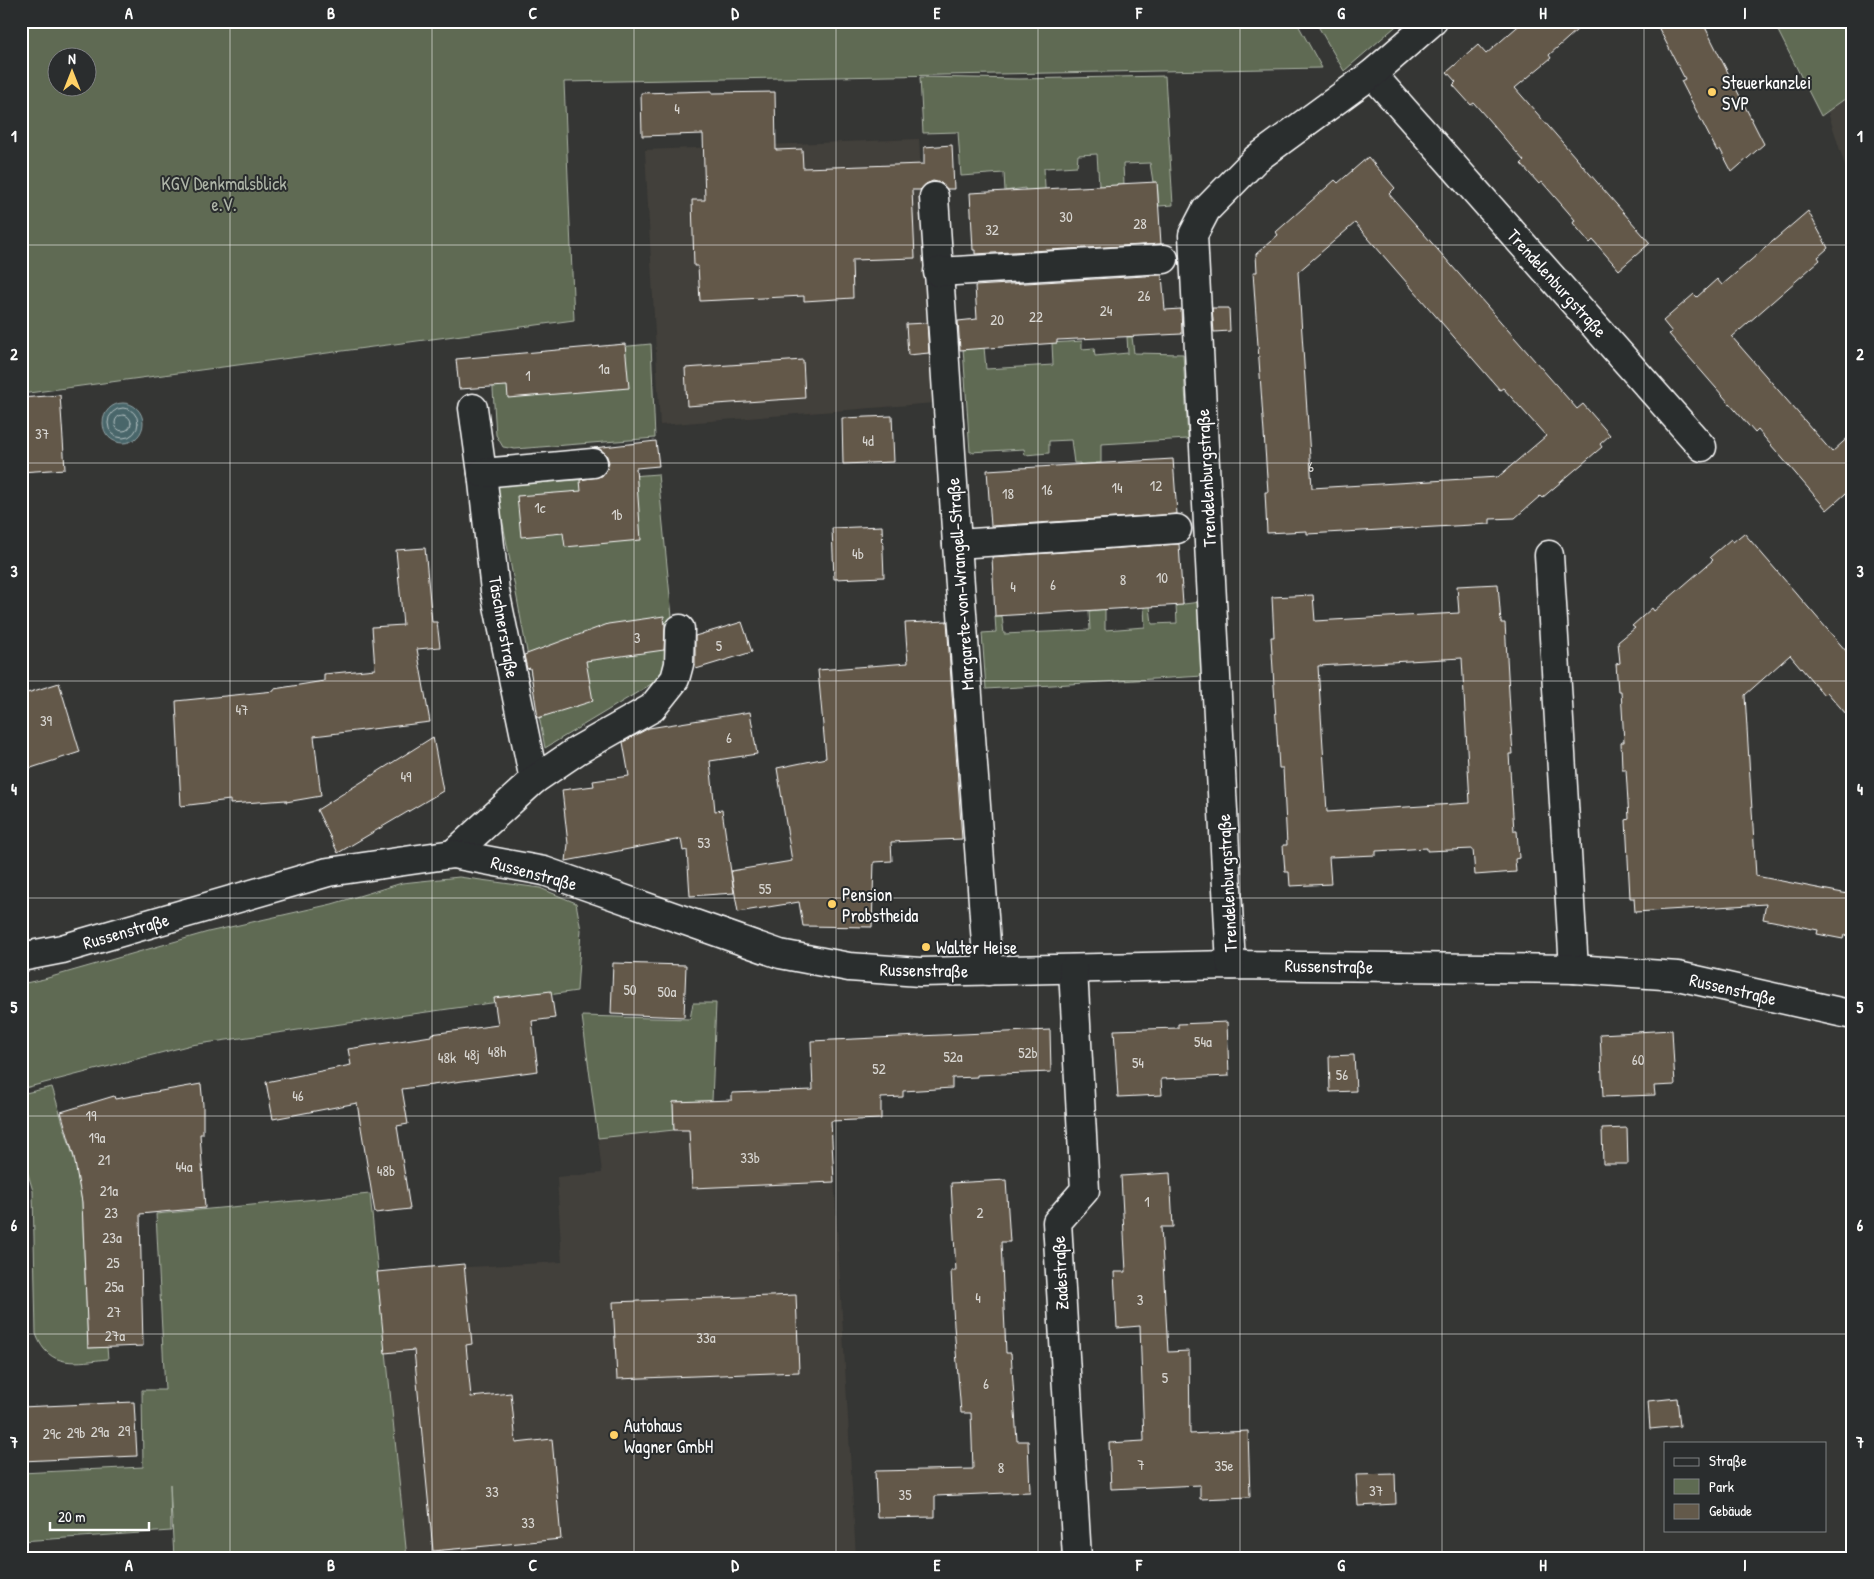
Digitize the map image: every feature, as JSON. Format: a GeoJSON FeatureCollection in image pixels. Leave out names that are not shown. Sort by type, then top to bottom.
{"type":"FeatureCollection","features":[{"type":"Feature","properties":{"kind":"street","name":"Trendelenburgstraße"},"geometry":{"type":"LineString","coordinates":[[1232,965],[1193,236],[1206,210],[1256,159],[1372,74],[1433,21]]}},
{"type":"Feature","properties":{"kind":"street","name":"Trendelenburgstraße"},"geometry":{"type":"LineString","coordinates":[[1372,74],[1702,447]]}},
{"type":"Feature","properties":{"kind":"street","name":"Margarete-von-Wrangell-Straße"},"geometry":{"type":"LineString","coordinates":[[934,197],[988,971]]}},
{"type":"Feature","properties":{"kind":"street"},"geometry":{"type":"LineString","coordinates":[[938,272],[1164,259]]}},
{"type":"Feature","properties":{"kind":"street","name":"Täschnerstraße"},"geometry":{"type":"LineString","coordinates":[[473,408],[495,591],[534,780]]}},
{"type":"Feature","properties":{"kind":"street"},"geometry":{"type":"LineString","coordinates":[[482,473],[593,462]]}},
{"type":"Feature","properties":{"kind":"street"},"geometry":{"type":"LineString","coordinates":[[957,544],[1177,529]]}},
{"type":"Feature","properties":{"kind":"street"},"geometry":{"type":"LineString","coordinates":[[1549,555],[1574,969]]}},
{"type":"Feature","properties":{"kind":"street"},"geometry":{"type":"LineString","coordinates":[[453,854],[534,780],[578,750],[652,708],[675,678],[679,664],[680,629]]}},
{"type":"Feature","properties":{"kind":"street","name":"Russenstraße"},"geometry":{"type":"LineString","coordinates":[[21,957],[62,949],[328,872],[453,854],[544,871],[780,954],[849,967],[920,972],[1232,965],[1574,969],[1678,976],[1853,1016]]}},
{"type":"Feature","properties":{"kind":"street","name":"Zadestraße"},"geometry":{"type":"LineString","coordinates":[[1073,969],[1085,1190],[1057,1222],[1077,1558]]}},
{"type":"Feature","properties":{"kind":"shaded area"},"geometry":{"type":"Polygon","coordinates":[[[1853,93],[1853,183],[1847,172],[1828,112],[1853,93]]]}},
{"type":"Feature","properties":{"kind":"shaded area"},"geometry":{"type":"Polygon","coordinates":[[[919,139],[934,403],[660,425],[645,150],[919,139]]]}},
{"type":"Feature","properties":{"kind":"shaded area"},"geometry":{"type":"Polygon","coordinates":[[[831,1124],[856,1558],[407,1558],[377,1272],[562,1262],[557,1177],[602,1173],[598,1138],[674,1130],[831,1124]]]}},
{"type":"Feature","properties":{"kind":"green space","name":"KGV Denkmalsblick e.V."},"geometry":{"type":"Polygon","coordinates":[[[21,21],[1296,21],[1322,68],[564,82],[574,320],[21,394],[21,21]]]}},
{"type":"Feature","properties":{"kind":"green space"},"geometry":{"type":"Polygon","coordinates":[[[1315,21],[1402,21],[1344,71],[1315,21]]]}},
{"type":"Feature","properties":{"kind":"green space"},"geometry":{"type":"Polygon","coordinates":[[[1773,21],[1853,21],[1853,93],[1821,116],[1773,21]]]}},
{"type":"Feature","properties":{"kind":"green space"},"geometry":{"type":"Polygon","coordinates":[[[1165,76],[1173,205],[1159,206],[1157,182],[1153,182],[1150,163],[1123,164],[1124,184],[1117,184],[1118,199],[1100,200],[1097,154],[1078,155],[1077,166],[1044,168],[1048,244],[1066,244],[1066,253],[1030,254],[1025,188],[1005,191],[1004,173],[961,176],[958,132],[923,133],[920,77],[1019,79],[1165,76]]]}},
{"type":"Feature","properties":{"kind":"green space"},"geometry":{"type":"Polygon","coordinates":[[[1127,337],[1132,337],[1134,353],[1183,354],[1188,439],[1101,444],[1101,463],[1096,463],[1096,466],[1080,466],[1080,463],[1074,463],[1071,440],[1049,441],[1049,453],[1025,455],[1024,449],[970,452],[963,348],[984,347],[986,369],[1053,365],[1052,343],[1082,341],[1082,349],[1094,348],[1095,356],[1128,353],[1127,337]]]}},
{"type":"Feature","properties":{"kind":"green space"},"geometry":{"type":"Polygon","coordinates":[[[651,344],[655,438],[515,449],[503,447],[496,435],[491,359],[651,344]]]}},
{"type":"Feature","properties":{"kind":"green space"},"geometry":{"type":"Polygon","coordinates":[[[658,474],[673,627],[669,663],[658,680],[545,748],[496,486],[658,474]]]}},
{"type":"Feature","properties":{"kind":"green space"},"geometry":{"type":"Polygon","coordinates":[[[1200,602],[1203,676],[986,689],[982,633],[996,632],[995,616],[1002,616],[1004,634],[1090,630],[1089,611],[1105,609],[1105,630],[1145,627],[1144,607],[1150,606],[1152,624],[1177,623],[1176,605],[1200,602]]]}},
{"type":"Feature","properties":{"kind":"green space"},"geometry":{"type":"Polygon","coordinates":[[[459,877],[540,888],[576,903],[581,930],[577,991],[191,1045],[21,1089],[21,984],[208,932],[332,904],[402,883],[459,877]]]}},
{"type":"Feature","properties":{"kind":"green space"},"geometry":{"type":"Polygon","coordinates":[[[693,1003],[716,1003],[712,1101],[673,1102],[674,1130],[598,1138],[582,1016],[690,1019],[693,1003]]]}},
{"type":"Feature","properties":{"kind":"green space"},"geometry":{"type":"Polygon","coordinates":[[[52,1087],[75,1162],[82,1202],[88,1348],[107,1347],[108,1359],[75,1362],[56,1359],[48,1354],[36,1334],[33,1191],[21,1150],[21,1094],[52,1087]]]}},
{"type":"Feature","properties":{"kind":"green space"},"geometry":{"type":"Polygon","coordinates":[[[370,1194],[407,1558],[174,1558],[170,1484],[171,1531],[21,1541],[21,1473],[143,1467],[142,1390],[165,1390],[156,1214],[370,1194]]]}},
{"type":"Feature","properties":{"kind":"water"},"geometry":{"type":"Polygon","coordinates":[[[123,403],[137,409],[143,423],[137,437],[123,443],[109,437],[103,423],[109,409],[123,403]]]}},
{"type":"Feature","properties":{"kind":"building"},"geometry":{"type":"Polygon","coordinates":[[[1524,21],[1587,21],[1549,55],[1551,58],[1515,88],[1650,243],[1619,270],[1593,240],[1590,243],[1573,223],[1575,220],[1542,182],[1539,184],[1521,164],[1524,161],[1474,103],[1471,105],[1453,85],[1456,82],[1447,72],[1478,45],[1486,54],[1524,21]]]}},
{"type":"Feature","properties":{"kind":"building","name":"Steuerkanzlei SVP"},"geometry":{"type":"Polygon","coordinates":[[[1655,21],[1702,21],[1764,144],[1732,172],[1720,149],[1717,151],[1681,81],[1685,79],[1655,21]]]}},
{"type":"Feature","properties":{"kind":"building"},"geometry":{"type":"Polygon","coordinates":[[[712,91],[712,93],[775,92],[776,150],[802,149],[803,168],[924,164],[924,147],[952,145],[954,189],[947,189],[941,183],[933,181],[926,184],[920,190],[912,190],[915,258],[852,260],[853,298],[804,301],[804,296],[700,301],[698,266],[694,266],[692,200],[705,200],[703,134],[642,136],[641,93],[712,91]]]}},
{"type":"Feature","properties":{"kind":"building"},"geometry":{"type":"Polygon","coordinates":[[[1368,157],[1395,188],[1389,194],[1577,409],[1583,404],[1610,435],[1600,444],[1602,447],[1542,498],[1540,496],[1515,518],[1490,519],[1490,524],[1307,534],[1307,531],[1267,533],[1265,492],[1268,492],[1253,272],[1257,272],[1256,254],[1278,235],[1276,232],[1335,180],[1338,183],[1368,157]],[[1355,223],[1298,272],[1312,488],[1498,477],[1546,436],[1503,388],[1500,390],[1355,223]]]}},
{"type":"Feature","properties":{"kind":"building"},"geometry":{"type":"Polygon","coordinates":[[[1157,182],[1161,244],[975,254],[975,250],[973,250],[970,193],[1157,182]]]}},
{"type":"Feature","properties":{"kind":"building"},"geometry":{"type":"Polygon","coordinates":[[[1808,211],[1828,248],[1818,257],[1820,260],[1732,337],[1832,452],[1853,433],[1853,487],[1827,510],[1758,430],[1755,433],[1669,334],[1672,332],[1663,321],[1694,294],[1697,297],[1717,279],[1722,285],[1808,211]]]}},
{"type":"Feature","properties":{"kind":"building"},"geometry":{"type":"Polygon","coordinates":[[[1162,275],[1165,310],[1181,309],[1182,334],[1057,340],[1057,343],[960,350],[958,321],[977,319],[975,286],[1162,275]]]}},
{"type":"Feature","properties":{"kind":"building"},"geometry":{"type":"Polygon","coordinates":[[[1212,308],[1229,308],[1230,331],[1214,332],[1212,308]]]}},
{"type":"Feature","properties":{"kind":"building"},"geometry":{"type":"Polygon","coordinates":[[[927,323],[929,353],[908,355],[906,324],[927,323]]]}},
{"type":"Feature","properties":{"kind":"building"},"geometry":{"type":"Polygon","coordinates":[[[625,344],[629,388],[508,398],[507,386],[459,389],[456,359],[625,344]]]}},
{"type":"Feature","properties":{"kind":"building"},"geometry":{"type":"Polygon","coordinates":[[[803,360],[805,398],[687,406],[685,368],[803,360]]]}},
{"type":"Feature","properties":{"kind":"building"},"geometry":{"type":"Polygon","coordinates":[[[60,395],[65,469],[21,472],[21,398],[60,395]]]}},
{"type":"Feature","properties":{"kind":"building"},"geometry":{"type":"Polygon","coordinates":[[[892,416],[894,462],[843,464],[842,418],[892,416]]]}},
{"type":"Feature","properties":{"kind":"building"},"geometry":{"type":"Polygon","coordinates":[[[656,441],[659,466],[636,468],[641,540],[565,547],[563,533],[521,537],[517,496],[581,491],[580,480],[602,476],[607,469],[609,462],[606,454],[600,449],[594,448],[656,441]]]}},
{"type":"Feature","properties":{"kind":"building"},"geometry":{"type":"Polygon","coordinates":[[[1173,459],[1177,514],[991,526],[987,470],[1173,459]]]}},
{"type":"Feature","properties":{"kind":"building"},"geometry":{"type":"Polygon","coordinates":[[[882,526],[884,577],[834,579],[832,528],[882,526]]]}},
{"type":"Feature","properties":{"kind":"building"},"geometry":{"type":"Polygon","coordinates":[[[1744,533],[1853,659],[1853,722],[1827,692],[1824,695],[1790,655],[1745,695],[1756,876],[1853,895],[1853,937],[1844,935],[1843,939],[1817,934],[1818,930],[1763,919],[1766,904],[1635,912],[1634,898],[1630,898],[1626,820],[1629,819],[1626,769],[1622,769],[1621,742],[1624,742],[1621,691],[1618,691],[1616,664],[1620,663],[1618,642],[1635,628],[1632,626],[1652,608],[1654,611],[1713,560],[1710,557],[1731,539],[1733,542],[1744,533]]]}},
{"type":"Feature","properties":{"kind":"building"},"geometry":{"type":"Polygon","coordinates":[[[1179,544],[1183,605],[995,616],[992,557],[1179,544]]]}},
{"type":"Feature","properties":{"kind":"building"},"geometry":{"type":"Polygon","coordinates":[[[425,548],[432,622],[437,622],[440,647],[417,649],[430,722],[314,736],[321,796],[286,802],[286,800],[230,804],[230,800],[181,806],[176,701],[274,691],[274,689],[324,681],[324,674],[375,669],[372,627],[403,625],[396,550],[425,548]]]}},
{"type":"Feature","properties":{"kind":"building"},"geometry":{"type":"Polygon","coordinates":[[[1498,584],[1501,623],[1505,623],[1513,754],[1509,754],[1514,831],[1517,831],[1519,858],[1515,859],[1516,872],[1475,875],[1473,849],[1427,851],[1427,848],[1376,851],[1376,855],[1329,857],[1331,884],[1290,886],[1289,872],[1285,872],[1283,845],[1287,845],[1283,768],[1279,768],[1271,637],[1274,637],[1272,597],[1313,595],[1315,621],[1459,613],[1457,586],[1498,584]],[[1462,658],[1318,666],[1327,812],[1470,803],[1462,658]]]}},
{"type":"Feature","properties":{"kind":"building"},"geometry":{"type":"Polygon","coordinates":[[[664,616],[664,650],[586,661],[593,701],[538,718],[530,668],[527,669],[524,655],[608,624],[664,616]]]}},
{"type":"Feature","properties":{"kind":"building"},"geometry":{"type":"Polygon","coordinates":[[[947,621],[962,839],[891,842],[892,861],[874,862],[872,927],[803,926],[799,902],[738,912],[731,871],[792,861],[777,768],[826,758],[818,670],[908,663],[905,623],[947,621]]]}},
{"type":"Feature","properties":{"kind":"building"},"geometry":{"type":"Polygon","coordinates":[[[742,622],[752,652],[696,669],[695,636],[742,622]]]}},
{"type":"Feature","properties":{"kind":"building"},"geometry":{"type":"Polygon","coordinates":[[[59,683],[80,752],[28,769],[21,746],[21,695],[59,683]]]}},
{"type":"Feature","properties":{"kind":"building"},"geometry":{"type":"Polygon","coordinates":[[[750,712],[757,754],[710,761],[715,811],[722,810],[734,893],[690,896],[687,850],[683,851],[681,839],[566,861],[568,844],[562,790],[594,786],[593,781],[629,776],[623,742],[649,728],[750,712]]]}},
{"type":"Feature","properties":{"kind":"building"},"geometry":{"type":"Polygon","coordinates":[[[433,737],[443,791],[338,853],[317,810],[433,737]]]}},
{"type":"Feature","properties":{"kind":"building"},"geometry":{"type":"Polygon","coordinates":[[[613,963],[686,965],[684,1017],[611,1014],[613,963]]]}},
{"type":"Feature","properties":{"kind":"building"},"geometry":{"type":"Polygon","coordinates":[[[551,991],[555,1018],[532,1021],[538,1071],[402,1089],[408,1124],[397,1126],[410,1209],[375,1213],[357,1103],[273,1119],[266,1082],[351,1065],[348,1049],[431,1036],[431,1034],[498,1025],[494,998],[551,991]]]}},
{"type":"Feature","properties":{"kind":"building"},"geometry":{"type":"Polygon","coordinates":[[[1227,1022],[1229,1076],[1161,1079],[1162,1095],[1118,1097],[1114,1030],[1178,1028],[1178,1024],[1227,1022]]]}},
{"type":"Feature","properties":{"kind":"building"},"geometry":{"type":"Polygon","coordinates":[[[1050,1030],[1051,1072],[952,1078],[952,1088],[903,1091],[903,1097],[881,1098],[881,1119],[831,1121],[834,1182],[692,1188],[689,1130],[674,1130],[673,1102],[732,1100],[732,1093],[813,1090],[811,1041],[1050,1030]]]}},
{"type":"Feature","properties":{"kind":"building"},"geometry":{"type":"Polygon","coordinates":[[[1672,1030],[1675,1085],[1654,1086],[1655,1095],[1603,1097],[1600,1034],[1672,1030]]]}},
{"type":"Feature","properties":{"kind":"building"},"geometry":{"type":"Polygon","coordinates":[[[1354,1055],[1356,1091],[1330,1092],[1329,1056],[1354,1055]]]}},
{"type":"Feature","properties":{"kind":"building"},"geometry":{"type":"Polygon","coordinates":[[[201,1084],[203,1134],[200,1134],[205,1208],[140,1214],[143,1346],[88,1348],[82,1202],[74,1157],[61,1112],[114,1096],[115,1099],[201,1084]]]}},
{"type":"Feature","properties":{"kind":"building"},"geometry":{"type":"Polygon","coordinates":[[[1627,1128],[1628,1164],[1603,1164],[1602,1129],[1627,1128]]]}},
{"type":"Feature","properties":{"kind":"building"},"geometry":{"type":"Polygon","coordinates":[[[1170,1173],[1173,1227],[1161,1227],[1168,1352],[1189,1351],[1190,1434],[1248,1431],[1250,1497],[1200,1499],[1200,1485],[1111,1489],[1109,1443],[1144,1441],[1140,1326],[1117,1328],[1114,1272],[1126,1272],[1121,1176],[1170,1173]]]}},
{"type":"Feature","properties":{"kind":"building"},"geometry":{"type":"Polygon","coordinates":[[[1006,1180],[1010,1242],[1001,1242],[1006,1353],[1011,1353],[1017,1441],[1028,1441],[1030,1492],[935,1496],[935,1517],[877,1518],[875,1471],[973,1469],[971,1413],[961,1413],[954,1326],[951,1271],[956,1271],[951,1183],[1006,1180]]]}},
{"type":"Feature","properties":{"kind":"building"},"geometry":{"type":"Polygon","coordinates":[[[464,1264],[472,1344],[466,1345],[471,1397],[511,1393],[516,1443],[552,1439],[561,1539],[433,1551],[414,1350],[385,1353],[377,1272],[464,1264]]]}},
{"type":"Feature","properties":{"kind":"building"},"geometry":{"type":"Polygon","coordinates":[[[796,1295],[799,1372],[617,1379],[613,1302],[796,1295]]]}},
{"type":"Feature","properties":{"kind":"building"},"geometry":{"type":"Polygon","coordinates":[[[1677,1398],[1680,1426],[1650,1429],[1648,1401],[1677,1398]]]}},
{"type":"Feature","properties":{"kind":"building"},"geometry":{"type":"Polygon","coordinates":[[[134,1402],[137,1456],[21,1461],[21,1407],[134,1402]]]}},
{"type":"Feature","properties":{"kind":"building"},"geometry":{"type":"Polygon","coordinates":[[[1395,1474],[1396,1504],[1358,1506],[1356,1475],[1395,1474]]]}},
{"type":"Feature","properties":{"kind":"place","name":"Steuerkanzlei SVP"},"geometry":{"type":"Point","coordinates":[1712,92]}},
{"type":"Feature","properties":{"kind":"place","name":"Pension Probstheida"},"geometry":{"type":"Point","coordinates":[832,904]}},
{"type":"Feature","properties":{"kind":"place","name":"Walter Heise"},"geometry":{"type":"Point","coordinates":[926,947]}},
{"type":"Feature","properties":{"kind":"place","name":"Autohaus Wagner GmbH"},"geometry":{"type":"Point","coordinates":[614,1435]}}]}
